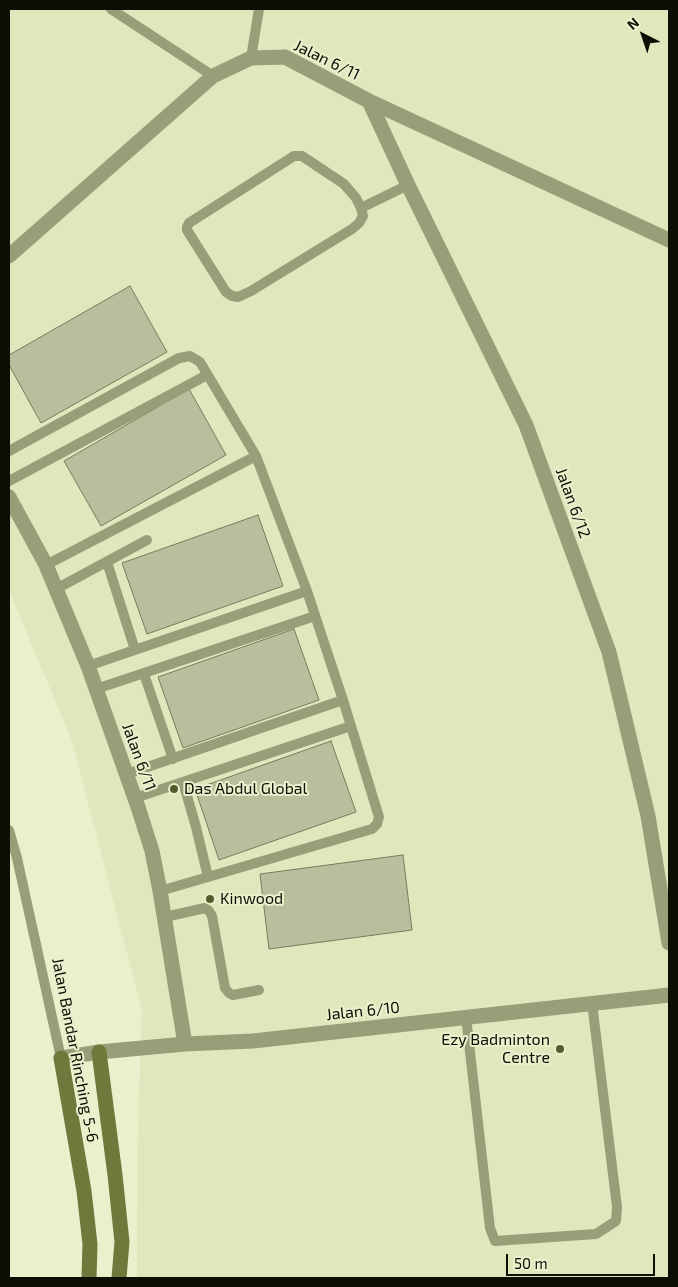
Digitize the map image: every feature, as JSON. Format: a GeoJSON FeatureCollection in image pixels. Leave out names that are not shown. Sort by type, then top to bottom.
{"type":"FeatureCollection","features":[{"type":"Feature","properties":{"kind":"street","name":"Jalan 6/11"},"geometry":{"type":"LineString","coordinates":[[9,256],[212,76],[251,58],[285,57],[369,101],[669,240]]}},
{"type":"Feature","properties":{"kind":"street","name":"Jalan 6/12"},"geometry":{"type":"LineString","coordinates":[[369,101],[408,185],[526,425],[609,652],[648,816],[669,943]]}},
{"type":"Feature","properties":{"kind":"street","name":"Jalan 6/11"},"geometry":{"type":"LineString","coordinates":[[9,497],[56,588],[88,666],[135,798],[152,851],[185,1044]]}},
{"type":"Feature","properties":{"kind":"street","name":"Jalan 6/10"},"geometry":{"type":"LineString","coordinates":[[61,1058],[99,1052],[185,1044],[253,1041],[669,994]]}},
{"type":"Feature","properties":{"kind":"street","name":"Jalan Bandar Rinching 5-6"},"geometry":{"type":"LineString","coordinates":[[99,1052],[122,1242],[119,1278]]}},
{"type":"Feature","properties":{"kind":"street","name":"Jalan Bandar Rinching 5-6"},"geometry":{"type":"LineString","coordinates":[[61,1058],[85,1200],[90,1244],[89,1278]]}},
{"type":"Feature","properties":{"kind":"lane"},"geometry":{"type":"LineString","coordinates":[[111,9],[212,76]]}},
{"type":"Feature","properties":{"kind":"lane"},"geometry":{"type":"LineString","coordinates":[[251,58],[259,9]]}},
{"type":"Feature","properties":{"kind":"lane"},"geometry":{"type":"LineString","coordinates":[[294,156],[302,156],[344,184],[356,198],[361,208],[363,216],[352,229],[238,297],[226,292],[187,230],[188,223],[294,156]]}},
{"type":"Feature","properties":{"kind":"lane"},"geometry":{"type":"LineString","coordinates":[[361,208],[408,185]]}},
{"type":"Feature","properties":{"kind":"lane"},"geometry":{"type":"LineString","coordinates":[[9,452],[179,358],[190,356],[200,362],[256,456],[307,591],[379,817],[377,824],[372,829],[160,891]]}},
{"type":"Feature","properties":{"kind":"lane"},"geometry":{"type":"LineString","coordinates":[[9,481],[207,375]]}},
{"type":"Feature","properties":{"kind":"lane"},"geometry":{"type":"LineString","coordinates":[[46,566],[256,456]]}},
{"type":"Feature","properties":{"kind":"lane"},"geometry":{"type":"LineString","coordinates":[[56,588],[147,540]]}},
{"type":"Feature","properties":{"kind":"lane"},"geometry":{"type":"LineString","coordinates":[[106,562],[135,650]]}},
{"type":"Feature","properties":{"kind":"lane"},"geometry":{"type":"LineString","coordinates":[[88,666],[307,591]]}},
{"type":"Feature","properties":{"kind":"lane"},"geometry":{"type":"LineString","coordinates":[[96,690],[315,616]]}},
{"type":"Feature","properties":{"kind":"lane"},"geometry":{"type":"LineString","coordinates":[[144,674],[173,758]]}},
{"type":"Feature","properties":{"kind":"lane"},"geometry":{"type":"LineString","coordinates":[[127,774],[343,700]]}},
{"type":"Feature","properties":{"kind":"lane"},"geometry":{"type":"LineString","coordinates":[[135,798],[351,726]]}},
{"type":"Feature","properties":{"kind":"lane"},"geometry":{"type":"LineString","coordinates":[[183,782],[208,877]]}},
{"type":"Feature","properties":{"kind":"lane","name":"Jalan Bandar Rinching 5-6"},"geometry":{"type":"LineString","coordinates":[[9,830],[17,858],[61,1058]]}},
{"type":"Feature","properties":{"kind":"lane"},"geometry":{"type":"LineString","coordinates":[[164,917],[205,908],[209,910],[212,916],[225,988],[228,993],[233,995],[259,990]]}},
{"type":"Feature","properties":{"kind":"lane"},"geometry":{"type":"LineString","coordinates":[[466,1017],[490,1228],[494,1241],[596,1234],[616,1221],[617,1207],[592,1003]]}},
{"type":"Feature","properties":{"kind":"shaded area"},"geometry":{"type":"Polygon","coordinates":[[[9,9],[669,9],[669,1278],[137,1278],[138,1125],[142,1011],[72,741],[9,590],[9,9]]]}},
{"type":"Feature","properties":{"kind":"building"},"geometry":{"type":"Polygon","coordinates":[[[130,286],[167,352],[41,423],[9,365],[9,355],[130,286]]]}},
{"type":"Feature","properties":{"kind":"building"},"geometry":{"type":"Polygon","coordinates":[[[189,389],[226,455],[101,526],[64,461],[189,389]]]}},
{"type":"Feature","properties":{"kind":"building"},"geometry":{"type":"Polygon","coordinates":[[[258,515],[283,586],[147,634],[122,563],[258,515]]]}},
{"type":"Feature","properties":{"kind":"building"},"geometry":{"type":"Polygon","coordinates":[[[294,629],[319,700],[183,748],[158,677],[294,629]]]}},
{"type":"Feature","properties":{"kind":"building"},"geometry":{"type":"Polygon","coordinates":[[[331,741],[356,812],[219,860],[195,789],[331,741]]]}},
{"type":"Feature","properties":{"kind":"building"},"geometry":{"type":"Polygon","coordinates":[[[403,855],[412,930],[269,949],[260,874],[403,855]]]}},
{"type":"Feature","properties":{"kind":"place","name":"Das Abdul Global"},"geometry":{"type":"Point","coordinates":[174,789]}},
{"type":"Feature","properties":{"kind":"place","name":"Kinwood"},"geometry":{"type":"Point","coordinates":[210,899]}},
{"type":"Feature","properties":{"kind":"place","name":"Ezy Badminton Centre"},"geometry":{"type":"Point","coordinates":[560,1049]}}]}
